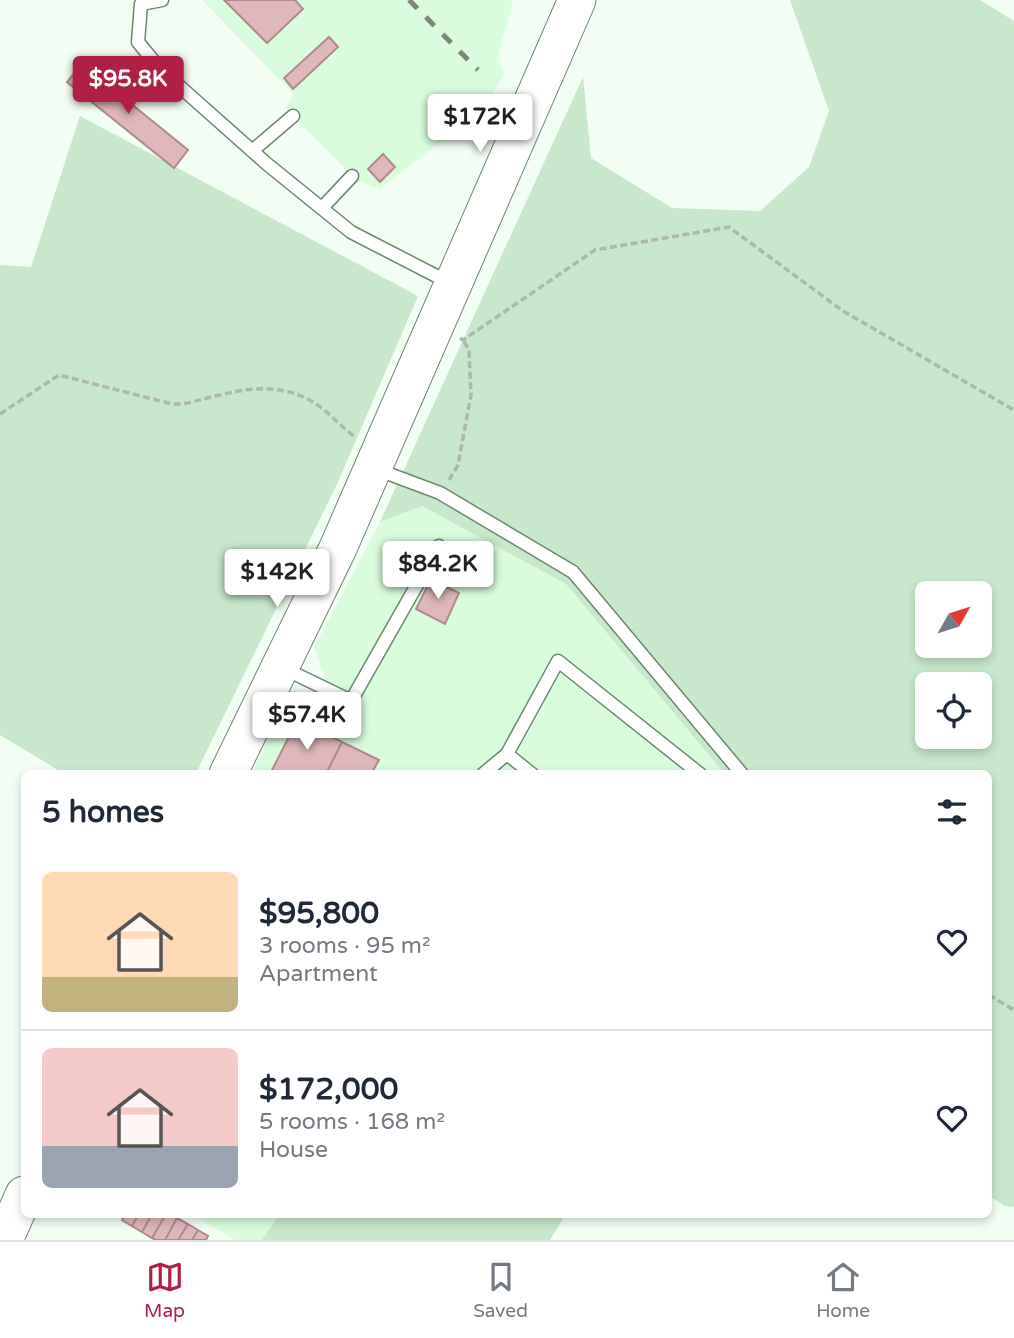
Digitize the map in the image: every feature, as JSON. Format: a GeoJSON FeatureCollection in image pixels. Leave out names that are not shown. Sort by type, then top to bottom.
{"type":"FeatureCollection","features":[{"type":"Feature","properties":{"kind":"street"},"geometry":{"type":"LineString","coordinates":[[230,770],[378,460],[449,335],[454,285],[577,0]]}},
{"type":"Feature","properties":{"kind":"street"},"geometry":{"type":"LineString","coordinates":[[4,1240],[21,1202]]}},
{"type":"Feature","properties":{"kind":"lane"},"geometry":{"type":"LineString","coordinates":[[162,0],[142,2],[138,42],[160,69],[252,151],[351,232],[454,285]]}},
{"type":"Feature","properties":{"kind":"lane"},"geometry":{"type":"LineString","coordinates":[[252,151],[293,116]]}},
{"type":"Feature","properties":{"kind":"lane"},"geometry":{"type":"LineString","coordinates":[[322,208],[352,176]]}},
{"type":"Feature","properties":{"kind":"lane"},"geometry":{"type":"LineString","coordinates":[[378,460],[440,493],[573,572],[739,770]]}},
{"type":"Feature","properties":{"kind":"lane"},"geometry":{"type":"LineString","coordinates":[[281,667],[351,701],[439,546]]}},
{"type":"Feature","properties":{"kind":"lane"},"geometry":{"type":"LineString","coordinates":[[489,770],[507,754],[558,661],[696,770]]}},
{"type":"Feature","properties":{"kind":"lane"},"geometry":{"type":"LineString","coordinates":[[507,754],[527,770]]}},
{"type":"Feature","properties":{"kind":"path"},"geometry":{"type":"LineString","coordinates":[[440,493],[458,465],[471,395],[469,350],[449,335],[595,250],[729,227],[843,311],[1014,410]]}},
{"type":"Feature","properties":{"kind":"path"},"geometry":{"type":"LineString","coordinates":[[0,414],[60,375],[172,404],[274,387],[309,399],[378,460]]}},
{"type":"Feature","properties":{"kind":"path"},"geometry":{"type":"LineString","coordinates":[[992,997],[1014,1010]]}},
{"type":"Feature","properties":{"kind":"shaded area"},"geometry":{"type":"Polygon","coordinates":[[[202,0],[513,0],[497,59],[505,75],[476,115],[380,189],[358,181],[285,108],[294,95],[202,0]]]}},
{"type":"Feature","properties":{"kind":"shaded area"},"geometry":{"type":"Polygon","coordinates":[[[790,0],[980,0],[1014,21],[1014,1207],[1005,1206],[992,1198],[992,770],[721,770],[566,584],[422,506],[380,522],[583,77],[591,158],[672,208],[760,211],[809,167],[829,111],[790,0]]]}},
{"type":"Feature","properties":{"kind":"shaded area"},"geometry":{"type":"Polygon","coordinates":[[[80,116],[418,296],[338,482],[197,770],[58,770],[0,735],[0,265],[31,267],[80,116]]]}},
{"type":"Feature","properties":{"kind":"shaded area"},"geometry":{"type":"Polygon","coordinates":[[[422,506],[566,584],[721,770],[253,770],[287,703],[316,695],[325,678],[314,647],[380,522],[422,506]]]}},
{"type":"Feature","properties":{"kind":"shaded area"},"geometry":{"type":"Polygon","coordinates":[[[198,1218],[277,1218],[262,1240],[235,1240],[198,1218]]]}},
{"type":"Feature","properties":{"kind":"shaded area"},"geometry":{"type":"Polygon","coordinates":[[[277,1218],[563,1218],[550,1240],[262,1240],[277,1218]]]}},
{"type":"Feature","properties":{"kind":"building"},"geometry":{"type":"Polygon","coordinates":[[[224,0],[295,0],[303,9],[267,43],[224,0]]]}},
{"type":"Feature","properties":{"kind":"building"},"geometry":{"type":"Polygon","coordinates":[[[329,37],[338,47],[293,89],[284,78],[329,37]]]}},
{"type":"Feature","properties":{"kind":"building"},"geometry":{"type":"Polygon","coordinates":[[[82,64],[188,150],[174,168],[67,82],[82,64]]]}},
{"type":"Feature","properties":{"kind":"building"},"geometry":{"type":"Polygon","coordinates":[[[383,154],[395,167],[380,182],[368,169],[383,154]]]}},
{"type":"Feature","properties":{"kind":"building"},"geometry":{"type":"Polygon","coordinates":[[[431,579],[459,593],[445,624],[416,609],[431,579]]]}},
{"type":"Feature","properties":{"kind":"building"},"geometry":{"type":"Polygon","coordinates":[[[298,719],[342,742],[328,770],[272,770],[298,719]]]}},
{"type":"Feature","properties":{"kind":"building"},"geometry":{"type":"Polygon","coordinates":[[[342,742],[379,760],[373,770],[328,770],[342,742]]]}},
{"type":"Feature","properties":{"kind":"building"},"geometry":{"type":"Polygon","coordinates":[[[123,1218],[137,1218],[132,1226],[122,1220],[123,1218]]]}},
{"type":"Feature","properties":{"kind":"building"},"geometry":{"type":"Polygon","coordinates":[[[137,1218],[150,1218],[142,1232],[132,1226],[137,1218]]]}},
{"type":"Feature","properties":{"kind":"building"},"geometry":{"type":"Polygon","coordinates":[[[150,1218],[164,1218],[152,1238],[142,1232],[150,1218]]]}},
{"type":"Feature","properties":{"kind":"building"},"geometry":{"type":"Polygon","coordinates":[[[164,1218],[177,1218],[165,1240],[152,1238],[164,1218]]]}},
{"type":"Feature","properties":{"kind":"building"},"geometry":{"type":"Polygon","coordinates":[[[177,1218],[188,1224],[178,1240],[165,1240],[177,1218]]]}},
{"type":"Feature","properties":{"kind":"building"},"geometry":{"type":"Polygon","coordinates":[[[188,1224],[198,1230],[192,1240],[178,1240],[188,1224]]]}},
{"type":"Feature","properties":{"kind":"building"},"geometry":{"type":"Polygon","coordinates":[[[198,1230],[208,1236],[206,1240],[192,1240],[198,1230]]]}},
{"type":"Feature","properties":{"kind":"railway"},"geometry":{"type":"LineString","coordinates":[[409,0],[478,70]]}}]}
